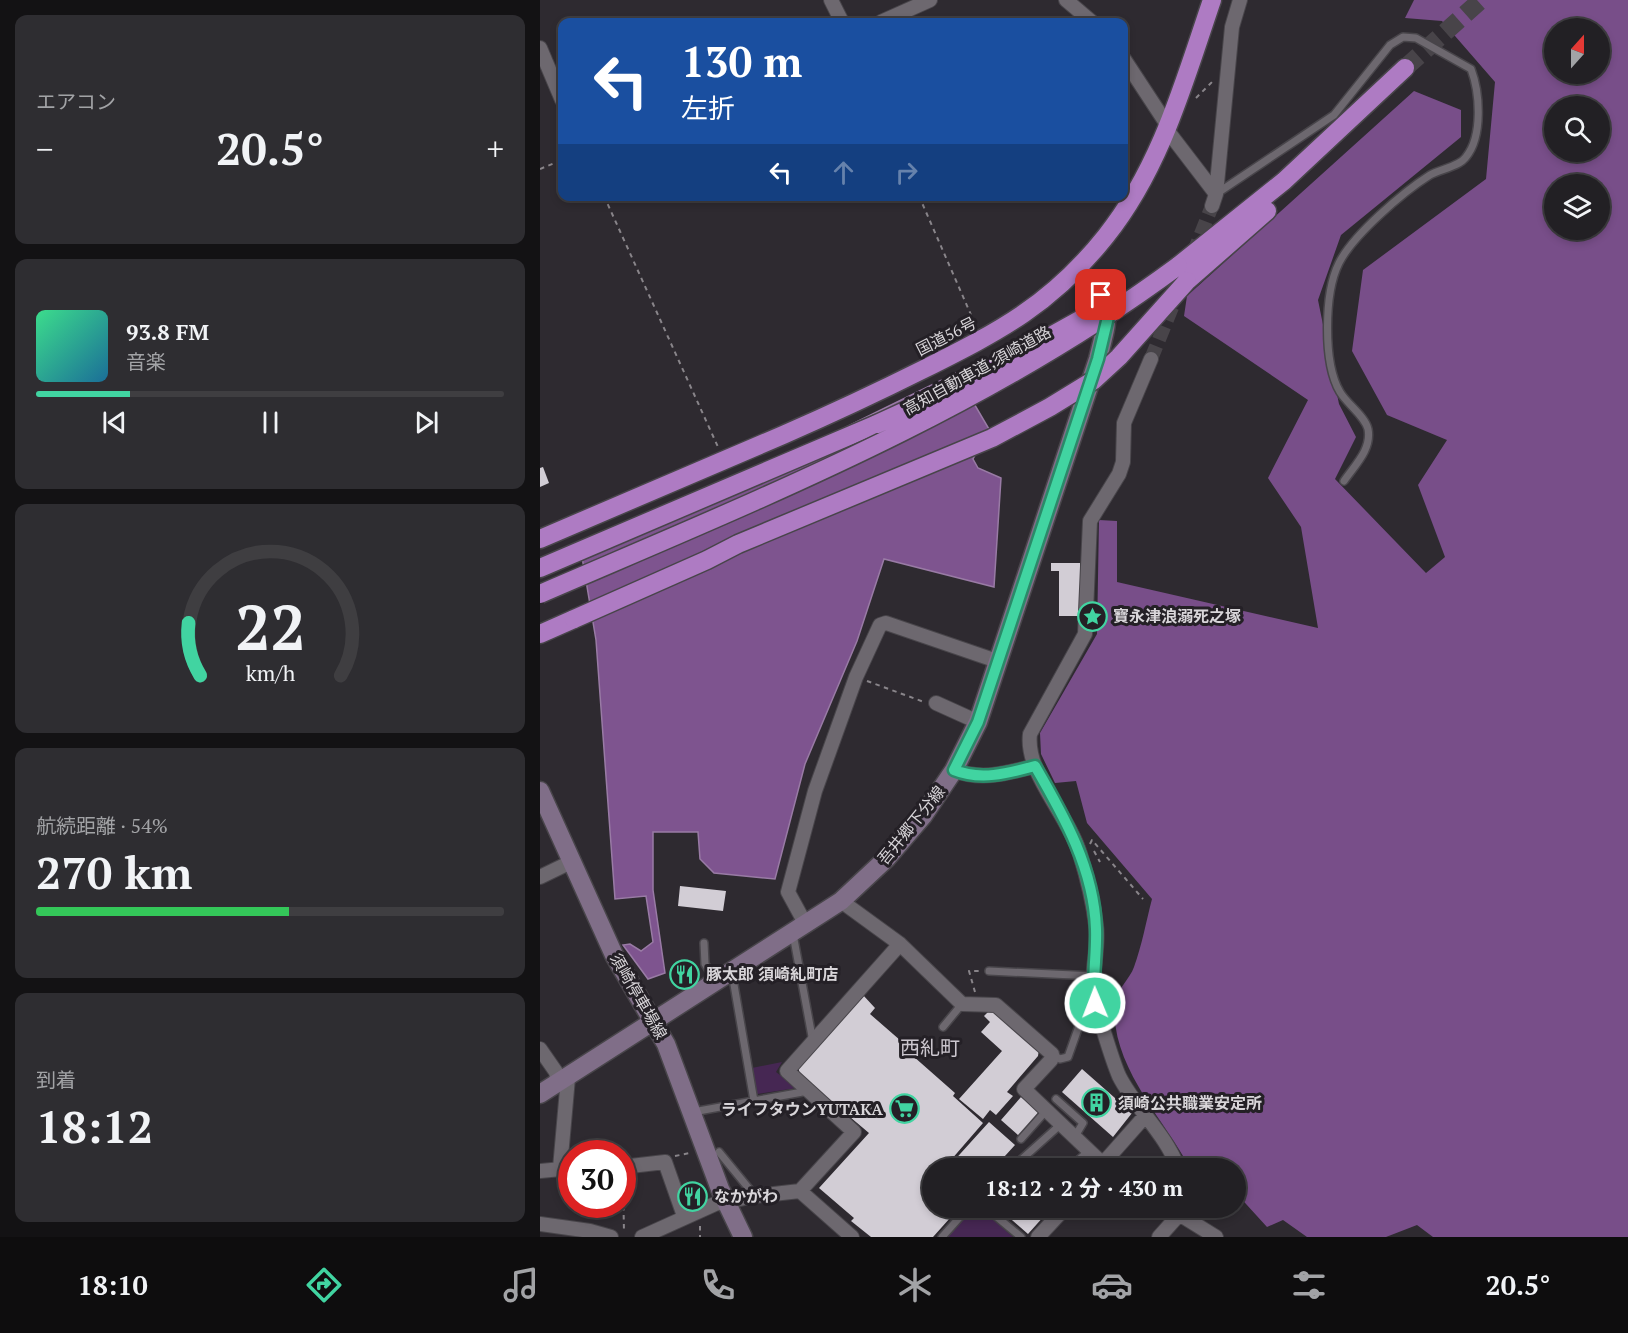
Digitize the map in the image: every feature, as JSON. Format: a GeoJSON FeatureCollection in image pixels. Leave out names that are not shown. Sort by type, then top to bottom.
{"type":"FeatureCollection","features":[{"type":"Feature","properties":{"kind":"highway","name":"国道56号"},"geometry":{"type":"LineString","coordinates":[[540,539],[851,406],[985,339],[1032,310],[1076,271],[1107,236],[1136,192],[1168,128],[1212,0]]}},
{"type":"Feature","properties":{"kind":"highway","name":"高知自動車道;須崎道路"},"geometry":{"type":"LineString","coordinates":[[540,594],[915,428],[1054,351],[1179,269],[1335,136],[1405,68]]}},
{"type":"Feature","properties":{"kind":"highway"},"geometry":{"type":"LineString","coordinates":[[540,568],[877,424],[962,385],[1099,309],[1179,269],[1304,176],[1335,136]]}},
{"type":"Feature","properties":{"kind":"highway"},"geometry":{"type":"LineString","coordinates":[[540,634],[738,544],[992,438],[1050,407],[1094,380],[1111,365],[1179,269]]}},
{"type":"Feature","properties":{"kind":"main road","name":"吾井郷下分線"},"geometry":{"type":"LineString","coordinates":[[540,1094],[842,901],[906,836],[954,770],[978,722],[1098,359],[1108,317],[1101,295],[1076,271]]}},
{"type":"Feature","properties":{"kind":"main road","name":"須崎停車場線"},"geometry":{"type":"LineString","coordinates":[[540,791],[614,955],[655,1022],[726,1201],[743,1237]]}},
{"type":"Feature","properties":{"kind":"street"},"geometry":{"type":"LineString","coordinates":[[831,0],[840,18]]}},
{"type":"Feature","properties":{"kind":"street"},"geometry":{"type":"LineString","coordinates":[[890,18],[930,0]]}},
{"type":"Feature","properties":{"kind":"street"},"geometry":{"type":"LineString","coordinates":[[1066,0],[1087,18]]}},
{"type":"Feature","properties":{"kind":"street"},"geometry":{"type":"LineString","coordinates":[[1214,200],[1232,27],[1240,0]]}},
{"type":"Feature","properties":{"kind":"street"},"geometry":{"type":"LineString","coordinates":[[540,48],[558,91]]}},
{"type":"Feature","properties":{"kind":"street"},"geometry":{"type":"LineString","coordinates":[[1128,65],[1214,200]]}},
{"type":"Feature","properties":{"kind":"street"},"geometry":{"type":"LineString","coordinates":[[1151,359],[1124,423],[1123,462],[1119,474],[1090,521],[1084,634],[1030,734],[1028,744],[1035,766],[1080,851],[1100,926],[1093,981],[1095,1003],[1119,1076],[1172,1158]]}},
{"type":"Feature","properties":{"kind":"street"},"geometry":{"type":"LineString","coordinates":[[799,930],[788,892],[815,791],[856,677],[880,625],[886,623],[997,661]]}},
{"type":"Feature","properties":{"kind":"street"},"geometry":{"type":"LineString","coordinates":[[936,703],[978,722]]}},
{"type":"Feature","properties":{"kind":"street"},"geometry":{"type":"LineString","coordinates":[[954,770],[981,776],[1007,774],[1035,766]]}},
{"type":"Feature","properties":{"kind":"street"},"geometry":{"type":"LineString","coordinates":[[540,877],[573,861]]}},
{"type":"Feature","properties":{"kind":"street"},"geometry":{"type":"LineString","coordinates":[[842,901],[900,944],[962,1004],[996,1005],[1052,1054],[1051,1060],[1024,1089],[1095,1158]]}},
{"type":"Feature","properties":{"kind":"street"},"geometry":{"type":"LineString","coordinates":[[642,1237],[684,1216],[726,1201],[800,1191],[854,1132],[787,1071],[900,944]]}},
{"type":"Feature","properties":{"kind":"street"},"geometry":{"type":"LineString","coordinates":[[540,1049],[563,1080],[565,1140]]}},
{"type":"Feature","properties":{"kind":"street"},"geometry":{"type":"LineString","coordinates":[[1108,1158],[1146,1115]]}},
{"type":"Feature","properties":{"kind":"street"},"geometry":{"type":"LineString","coordinates":[[636,1165],[665,1162],[684,1216]]}},
{"type":"Feature","properties":{"kind":"street"},"geometry":{"type":"LineString","coordinates":[[540,1171],[558,1169]]}},
{"type":"Feature","properties":{"kind":"street"},"geometry":{"type":"LineString","coordinates":[[800,1191],[852,1237]]}},
{"type":"Feature","properties":{"kind":"street"},"geometry":{"type":"LineString","coordinates":[[1038,1237],[1054,1218]]}},
{"type":"Feature","properties":{"kind":"street"},"geometry":{"type":"LineString","coordinates":[[1159,1237],[1174,1218]]}},
{"type":"Feature","properties":{"kind":"street"},"geometry":{"type":"LineString","coordinates":[[1189,1218],[1216,1237]]}},
{"type":"Feature","properties":{"kind":"street"},"geometry":{"type":"LineString","coordinates":[[540,1224],[590,1231],[611,1237]]}},
{"type":"Feature","properties":{"kind":"lane"},"geometry":{"type":"LineString","coordinates":[[1214,200],[1334,115],[1390,45],[1403,37],[1416,38],[1471,69],[1477,86],[1476,142],[1465,160],[1430,175],[1363,230],[1345,250],[1334,273],[1327,330],[1329,356],[1339,391],[1368,427],[1367,446],[1344,481]]}},
{"type":"Feature","properties":{"kind":"lane"},"geometry":{"type":"LineString","coordinates":[[799,930],[813,1042]]}},
{"type":"Feature","properties":{"kind":"lane"},"geometry":{"type":"LineString","coordinates":[[704,943],[705,964],[724,977],[754,1101]]}},
{"type":"Feature","properties":{"kind":"lane"},"geometry":{"type":"LineString","coordinates":[[989,971],[1093,981],[1068,1057],[1060,1059],[1052,1054]]}},
{"type":"Feature","properties":{"kind":"lane"},"geometry":{"type":"LineString","coordinates":[[1100,1015],[1108,992]]}},
{"type":"Feature","properties":{"kind":"lane"},"geometry":{"type":"LineString","coordinates":[[944,1027],[962,1004]]}},
{"type":"Feature","properties":{"kind":"lane"},"geometry":{"type":"LineString","coordinates":[[691,1112],[808,1091]]}},
{"type":"Feature","properties":{"kind":"lane"},"geometry":{"type":"LineString","coordinates":[[1056,1099],[1083,1123],[1074,1138]]}},
{"type":"Feature","properties":{"kind":"lane"},"geometry":{"type":"LineString","coordinates":[[1021,1139],[1045,1112]]}},
{"type":"Feature","properties":{"kind":"lane"},"geometry":{"type":"LineString","coordinates":[[1023,1158],[1060,1125]]}},
{"type":"Feature","properties":{"kind":"lane"},"geometry":{"type":"LineString","coordinates":[[1081,1158],[1089,1151]]}},
{"type":"Feature","properties":{"kind":"lane"},"geometry":{"type":"LineString","coordinates":[[718,1152],[754,1196]]}},
{"type":"Feature","properties":{"kind":"lane"},"geometry":{"type":"LineString","coordinates":[[942,1237],[959,1218]]}},
{"type":"Feature","properties":{"kind":"lane"},"geometry":{"type":"LineString","coordinates":[[998,1218],[1021,1237]]}},
{"type":"Feature","properties":{"kind":"path"},"geometry":{"type":"LineString","coordinates":[[1194,100],[1228,66]]}},
{"type":"Feature","properties":{"kind":"path"},"geometry":{"type":"LineString","coordinates":[[540,169],[558,161]]}},
{"type":"Feature","properties":{"kind":"path"},"geometry":{"type":"LineString","coordinates":[[606,201],[724,460]]}},
{"type":"Feature","properties":{"kind":"path"},"geometry":{"type":"LineString","coordinates":[[921,201],[976,325],[985,339]]}},
{"type":"Feature","properties":{"kind":"path"},"geometry":{"type":"LineString","coordinates":[[856,677],[916,699],[936,703]]}},
{"type":"Feature","properties":{"kind":"path"},"geometry":{"type":"LineString","coordinates":[[1100,862],[1089,843],[1092,840],[1143,899]]}},
{"type":"Feature","properties":{"kind":"path"},"geometry":{"type":"LineString","coordinates":[[979,1005],[969,970],[989,971]]}},
{"type":"Feature","properties":{"kind":"path"},"geometry":{"type":"LineString","coordinates":[[665,1162],[672,1157],[698,1152]]}},
{"type":"Feature","properties":{"kind":"path"},"geometry":{"type":"LineString","coordinates":[[624,1218],[624,1237]]}},
{"type":"Feature","properties":{"kind":"shaded area"},"geometry":{"type":"Polygon","coordinates":[[[1414,0],[1628,0],[1628,1237],[1433,1237],[1417,1225],[1386,1237],[1307,1237],[1283,1220],[1267,1227],[1246,1204],[1246,1158],[1184,1158],[1129,1069],[1115,1026],[1115,1003],[1120,989],[1134,967],[1152,899],[1087,823],[1076,781],[1055,783],[1041,754],[1040,733],[1097,634],[1099,520],[1117,521],[1117,582],[1318,628],[1301,527],[1268,478],[1308,400],[1184,316],[1187,296],[1414,91],[1461,110],[1461,137],[1341,235],[1318,300],[1339,404],[1356,437],[1335,479],[1426,573],[1445,557],[1418,485],[1447,440],[1387,415],[1352,351],[1363,270],[1486,179],[1495,82],[1442,21],[1405,18],[1414,0]]]}},
{"type":"Feature","properties":{"kind":"shaded area"},"geometry":{"type":"Polygon","coordinates":[[[956,373],[989,429],[973,459],[978,468],[1001,478],[994,587],[884,559],[857,641],[805,764],[775,879],[714,873],[700,859],[698,832],[653,832],[653,890],[665,973],[648,979],[623,945],[630,944],[641,951],[653,942],[646,896],[615,899],[596,640],[582,557],[956,373]]]}},
{"type":"Feature","properties":{"kind":"shaded area"},"geometry":{"type":"Polygon","coordinates":[[[782,1062],[776,1072],[797,1088],[757,1094],[752,1068],[782,1062]]]}},
{"type":"Feature","properties":{"kind":"shaded area"},"geometry":{"type":"Polygon","coordinates":[[[963,1218],[991,1218],[1013,1237],[946,1237],[963,1218]]]}},
{"type":"Feature","properties":{"kind":"building"},"geometry":{"type":"Polygon","coordinates":[[[543,467],[549,483],[540,487],[540,468],[543,467]]]}},
{"type":"Feature","properties":{"kind":"building"},"geometry":{"type":"Polygon","coordinates":[[[1051,563],[1080,563],[1081,616],[1059,616],[1059,571],[1051,571],[1051,563]]]}},
{"type":"Feature","properties":{"kind":"building"},"geometry":{"type":"Polygon","coordinates":[[[680,886],[726,891],[723,911],[678,906],[680,886]]]}},
{"type":"Feature","properties":{"kind":"building","name":"豚太郎 須崎糺町店"},"geometry":{"type":"Polygon","coordinates":[[[687,963],[695,979],[684,985],[675,970],[687,963]]]}},
{"type":"Feature","properties":{"kind":"building","name":"ライフタウンYUTAKA"},"geometry":{"type":"Polygon","coordinates":[[[863,995],[875,1008],[870,1014],[916,1054],[913,1056],[955,1093],[953,1096],[983,1123],[953,1158],[922,1158],[922,1218],[950,1218],[933,1237],[871,1237],[851,1221],[854,1218],[819,1188],[869,1133],[800,1075],[798,1066],[863,995]]]}},
{"type":"Feature","properties":{"kind":"building"},"geometry":{"type":"Polygon","coordinates":[[[992,1008],[1039,1049],[1038,1056],[1007,1092],[1013,1096],[996,1115],[990,1110],[983,1119],[959,1099],[1002,1051],[981,1032],[990,1022],[984,1016],[992,1008]]]}},
{"type":"Feature","properties":{"kind":"building","name":"須崎公共職業安定所"},"geometry":{"type":"Polygon","coordinates":[[[1082,1069],[1132,1113],[1113,1137],[1062,1092],[1082,1069]]]}},
{"type":"Feature","properties":{"kind":"building"},"geometry":{"type":"Polygon","coordinates":[[[1021,1097],[1039,1112],[1019,1136],[1001,1120],[1021,1097]]]}},
{"type":"Feature","properties":{"kind":"building"},"geometry":{"type":"Polygon","coordinates":[[[989,1122],[1015,1145],[1003,1158],[956,1158],[989,1122]]]}},
{"type":"Feature","properties":{"kind":"building"},"geometry":{"type":"Polygon","coordinates":[[[1010,1218],[1042,1218],[1028,1234],[1010,1218]]]}},
{"type":"Feature","properties":{"kind":"tunnel"},"geometry":{"type":"LineString","coordinates":[[1405,68],[1481,0]]}},
{"type":"Feature","properties":{"kind":"tunnel"},"geometry":{"type":"LineString","coordinates":[[1193,254],[1212,206]]}},
{"type":"Feature","properties":{"kind":"tunnel"},"geometry":{"type":"LineString","coordinates":[[1151,359],[1175,300]]}},
{"type":"Feature","properties":{"kind":"place","name":"寶永津浪溺死之塚"},"geometry":{"type":"Point","coordinates":[1092,616]}},
{"type":"Feature","properties":{"kind":"place","name":"豚太郎 須崎糺町店"},"geometry":{"type":"Point","coordinates":[685,974]}},
{"type":"Feature","properties":{"kind":"place","name":"須崎公共職業安定所"},"geometry":{"type":"Point","coordinates":[1097,1103]}},
{"type":"Feature","properties":{"kind":"place","name":"ライフタウンYUTAKA"},"geometry":{"type":"Point","coordinates":[904,1109]}},
{"type":"Feature","properties":{"kind":"place","name":"なかがわ"},"geometry":{"type":"Point","coordinates":[693,1196]}},
{"type":"Feature","properties":{"kind":"district","name":"西糺町"},"geometry":{"type":"Point","coordinates":[930,1048]}},
{"type":"Feature","properties":{"kind":"route"},"geometry":{"type":"LineString","coordinates":[[1095,1003],[1093,987],[1096,927],[1080,851],[1066,820],[1035,766],[1007,774],[981,776],[963,774],[954,770],[978,722],[1098,359],[1108,317],[1101,295]]}}]}
